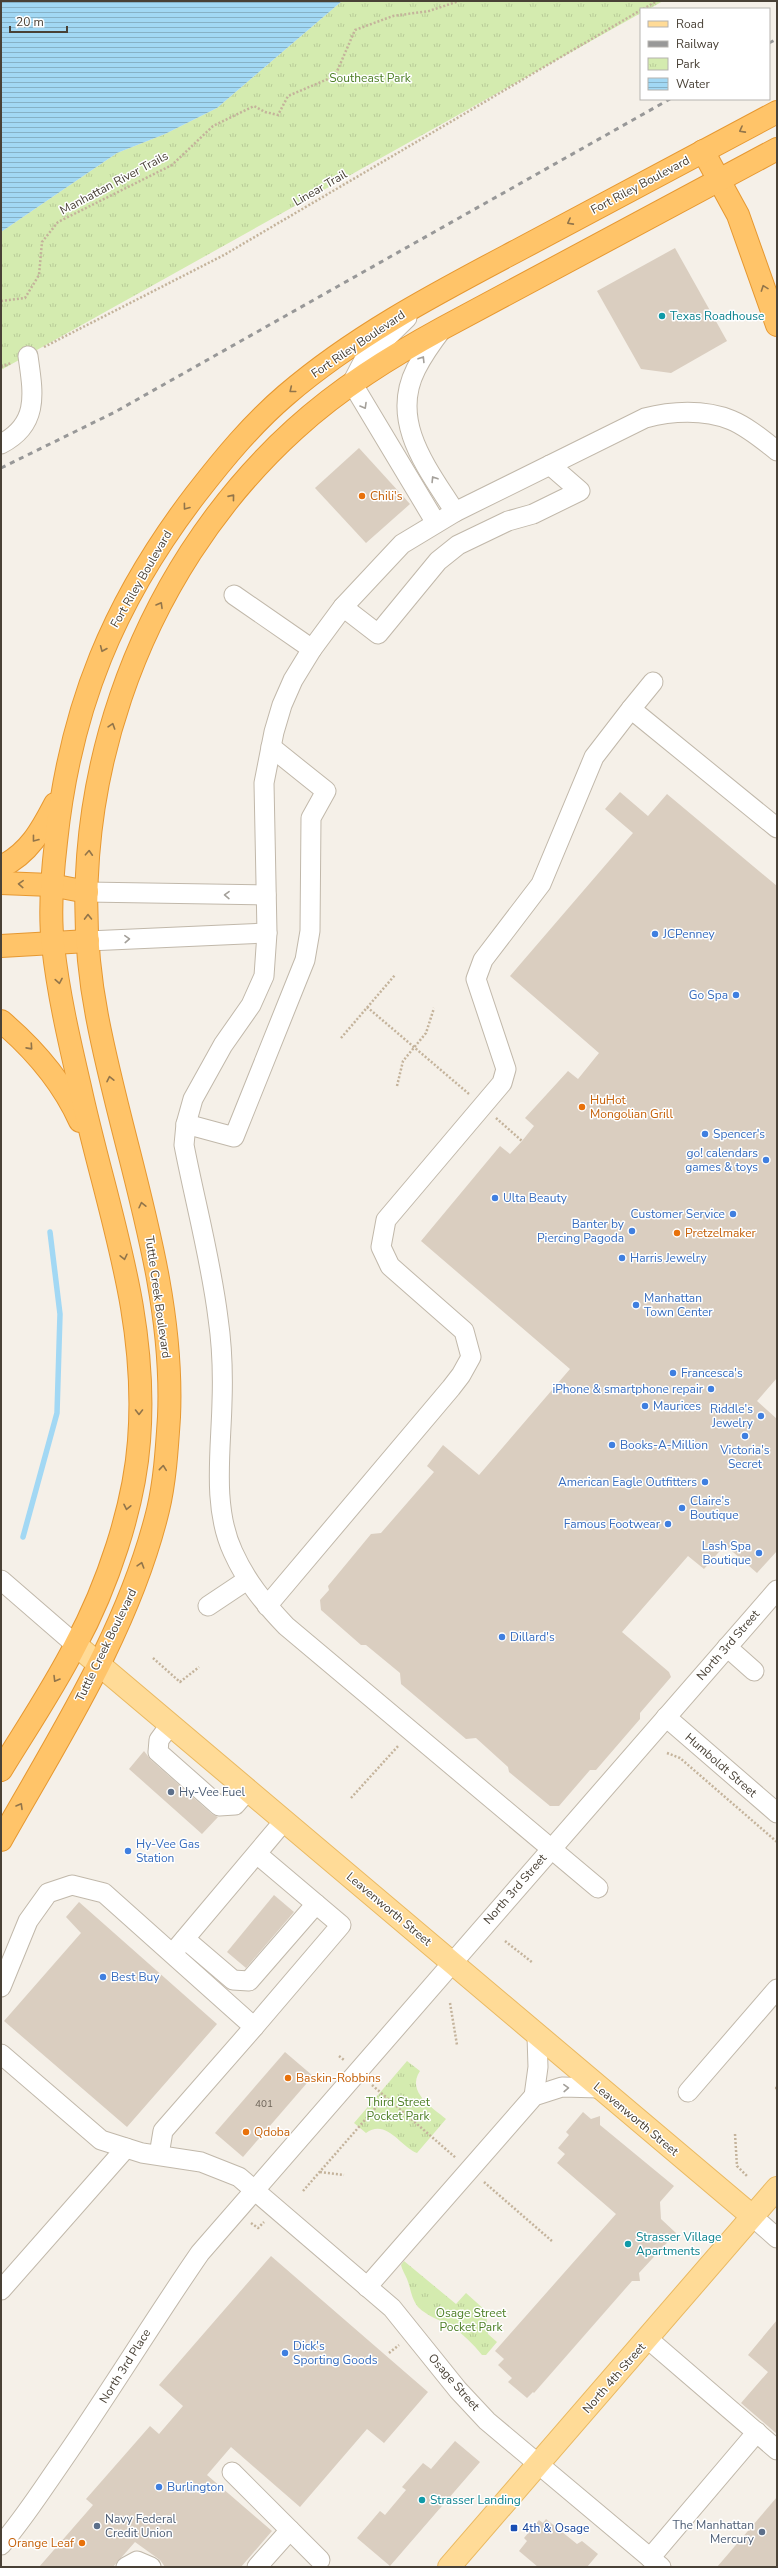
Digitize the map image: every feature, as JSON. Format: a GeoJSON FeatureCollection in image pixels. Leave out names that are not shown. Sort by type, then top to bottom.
{"type":"FeatureCollection","features":[{"type":"Feature","properties":{"kind":"highway","name":"Fort Riley Boulevard"},"geometry":{"type":"LineString","coordinates":[[51,886],[61,792],[77,721],[96,665],[125,601],[164,536],[236,443],[284,397],[329,361],[437,293],[777,112]]}},
{"type":"Feature","properties":{"kind":"highway"},"geometry":{"type":"LineString","coordinates":[[1,883],[51,886],[87,892],[92,814],[108,737],[129,673],[155,613],[184,564],[214,519],[254,469],[294,430],[352,383],[401,351],[718,179],[777,149]]}},
{"type":"Feature","properties":{"kind":"highway"},"geometry":{"type":"LineString","coordinates":[[703,151],[738,215],[777,325]]}},
{"type":"Feature","properties":{"kind":"highway"},"geometry":{"type":"LineString","coordinates":[[1,867],[14,860],[27,849],[39,834],[61,792]]}},
{"type":"Feature","properties":{"kind":"highway"},"geometry":{"type":"LineString","coordinates":[[1,1770],[76,1645],[105,1579],[126,1512],[139,1442],[138,1348],[127,1272],[79,1084],[53,943],[51,886]]}},
{"type":"Feature","properties":{"kind":"highway","name":"Tuttle Creek Boulevard"},"geometry":{"type":"LineString","coordinates":[[1,1840],[98,1665],[132,1594],[159,1507],[169,1416],[167,1344],[155,1262],[96,1014],[89,964],[87,892]]}},
{"type":"Feature","properties":{"kind":"highway"},"geometry":{"type":"LineString","coordinates":[[1,946],[88,941]]}},
{"type":"Feature","properties":{"kind":"highway"},"geometry":{"type":"LineString","coordinates":[[1,1021],[28,1044],[56,1078],[78,1115],[100,1165]]}},
{"type":"Feature","properties":{"kind":"main road","name":"Leavenworth Street"},"geometry":{"type":"LineString","coordinates":[[76,1645],[537,2036],[752,2216]]}},
{"type":"Feature","properties":{"kind":"main road","name":"North 4th Street"},"geometry":{"type":"LineString","coordinates":[[449,2567],[540,2464],[777,2188]]}},
{"type":"Feature","properties":{"kind":"street"},"geometry":{"type":"LineString","coordinates":[[436,523],[352,383],[364,360],[389,334],[437,293]]}},
{"type":"Feature","properties":{"kind":"street"},"geometry":{"type":"LineString","coordinates":[[443,328],[415,370],[406,408],[410,434],[455,512]]}},
{"type":"Feature","properties":{"kind":"street"},"geometry":{"type":"LineString","coordinates":[[1,444],[22,429],[29,415],[33,393],[28,356]]}},
{"type":"Feature","properties":{"kind":"street"},"geometry":{"type":"LineString","coordinates":[[598,1888],[412,1730],[286,1626],[267,1606],[247,1580],[232,1551],[224,1520],[220,1486],[222,1400],[218,1317],[184,1145],[186,1124],[194,1099],[205,1076],[251,1005],[264,976],[267,933],[264,783],[271,747],[282,705],[294,680],[312,649],[343,607],[402,544],[455,512],[645,418],[667,412],[700,414],[730,420],[749,430],[777,451]]}},
{"type":"Feature","properties":{"kind":"street"},"geometry":{"type":"LineString","coordinates":[[343,607],[378,634],[438,561],[458,545],[508,520],[533,514],[580,491],[550,465]]}},
{"type":"Feature","properties":{"kind":"street"},"geometry":{"type":"LineString","coordinates":[[234,595],[312,649]]}},
{"type":"Feature","properties":{"kind":"street"},"geometry":{"type":"LineString","coordinates":[[267,1606],[461,1375],[471,1357],[464,1331],[390,1266],[381,1247],[386,1220],[502,1083],[506,1069],[476,979],[483,960],[541,884],[594,757],[653,682]]}},
{"type":"Feature","properties":{"kind":"street"},"geometry":{"type":"LineString","coordinates":[[631,709],[777,828]]}},
{"type":"Feature","properties":{"kind":"street"},"geometry":{"type":"LineString","coordinates":[[186,1124],[234,1137],[306,960],[310,932],[311,818],[326,790],[271,747]]}},
{"type":"Feature","properties":{"kind":"street"},"geometry":{"type":"LineString","coordinates":[[87,892],[266,896]]}},
{"type":"Feature","properties":{"kind":"street"},"geometry":{"type":"LineString","coordinates":[[88,941],[267,933]]}},
{"type":"Feature","properties":{"kind":"street","name":"Leavenworth Street"},"geometry":{"type":"LineString","coordinates":[[1,1580],[76,1645]]}},
{"type":"Feature","properties":{"kind":"street"},"geometry":{"type":"LineString","coordinates":[[208,1606],[247,1580]]}},
{"type":"Feature","properties":{"kind":"street","name":"North 3rd Street"},"geometry":{"type":"LineString","coordinates":[[255,2190],[551,1848],[776,1593]]}},
{"type":"Feature","properties":{"kind":"street"},"geometry":{"type":"LineString","coordinates":[[727,1647],[754,1671]]}},
{"type":"Feature","properties":{"kind":"street","name":"Humboldt Street"},"geometry":{"type":"LineString","coordinates":[[666,1717],[777,1813]]}},
{"type":"Feature","properties":{"kind":"street"},"geometry":{"type":"LineString","coordinates":[[170,1725],[159,1740],[158,1752],[219,1806],[235,1805],[248,1790]]}},
{"type":"Feature","properties":{"kind":"street"},"geometry":{"type":"LineString","coordinates":[[172,1954],[284,1821]]}},
{"type":"Feature","properties":{"kind":"street"},"geometry":{"type":"LineString","coordinates":[[159,2155],[163,2131],[341,1925],[257,1854]]}},
{"type":"Feature","properties":{"kind":"street"},"geometry":{"type":"LineString","coordinates":[[1,1987],[32,1915],[48,1893],[72,1885],[104,1893],[254,2027]]}},
{"type":"Feature","properties":{"kind":"street"},"geometry":{"type":"LineString","coordinates":[[184,1939],[233,1980],[249,1981],[316,1904]]}},
{"type":"Feature","properties":{"kind":"street"},"geometry":{"type":"LineString","coordinates":[[688,2092],[777,1989]]}},
{"type":"Feature","properties":{"kind":"street"},"geometry":{"type":"LineString","coordinates":[[534,2096],[538,2067],[537,2036]]}},
{"type":"Feature","properties":{"kind":"street","name":"Osage Street"},"geometry":{"type":"LineString","coordinates":[[1,2054],[102,2140],[126,2148],[201,2162],[239,2177],[392,2308],[458,2390],[487,2421],[655,2562]]}},
{"type":"Feature","properties":{"kind":"street"},"geometry":{"type":"LineString","coordinates":[[367,2287],[534,2096],[562,2087],[600,2088]]}},
{"type":"Feature","properties":{"kind":"street"},"geometry":{"type":"LineString","coordinates":[[1,2290],[126,2148]]}},
{"type":"Feature","properties":{"kind":"street","name":"North 3rd Place"},"geometry":{"type":"LineString","coordinates":[[1,2545],[16,2528],[86,2428],[158,2315],[200,2253],[255,2190]]}},
{"type":"Feature","properties":{"kind":"street","name":"Leavenworth Street"},"geometry":{"type":"LineString","coordinates":[[752,2216],[777,2238]]}},
{"type":"Feature","properties":{"kind":"street"},"geometry":{"type":"LineString","coordinates":[[648,2339],[777,2450]]}},
{"type":"Feature","properties":{"kind":"street"},"geometry":{"type":"LineString","coordinates":[[655,2562],[757,2432]]}},
{"type":"Feature","properties":{"kind":"street"},"geometry":{"type":"LineString","coordinates":[[232,2472],[320,2560]]}},
{"type":"Feature","properties":{"kind":"street"},"geometry":{"type":"LineString","coordinates":[[258,2567],[290,2530]]}},
{"type":"Feature","properties":{"kind":"street"},"geometry":{"type":"LineString","coordinates":[[126,2567],[137,2561],[151,2567]]}},
{"type":"Feature","properties":{"kind":"path","name":"Manhattan River Trails"},"geometry":{"type":"LineString","coordinates":[[1,300],[25,298],[38,275],[42,242],[58,222],[172,165],[213,126],[235,114],[254,106],[265,112],[278,114],[288,96],[336,76],[355,30],[393,16],[429,11],[458,1]]}},
{"type":"Feature","properties":{"kind":"path","name":"Linear Trail"},"geometry":{"type":"LineString","coordinates":[[645,8],[657,1]]}},
{"type":"Feature","properties":{"kind":"path","name":"Linear Trail"},"geometry":{"type":"LineString","coordinates":[[1,367],[28,356],[224,255],[640,11]]}},
{"type":"Feature","properties":{"kind":"path"},"geometry":{"type":"LineString","coordinates":[[341,1038],[395,975]]}},
{"type":"Feature","properties":{"kind":"path"},"geometry":{"type":"LineString","coordinates":[[367,1007],[522,1140]]}},
{"type":"Feature","properties":{"kind":"path"},"geometry":{"type":"LineString","coordinates":[[397,1086],[403,1061],[426,1033],[434,1008]]}},
{"type":"Feature","properties":{"kind":"path"},"geometry":{"type":"LineString","coordinates":[[153,1658],[180,1682],[199,1667]]}},
{"type":"Feature","properties":{"kind":"path"},"geometry":{"type":"LineString","coordinates":[[351,1798],[412,1730]]}},
{"type":"Feature","properties":{"kind":"path"},"geometry":{"type":"LineString","coordinates":[[667,1753],[680,1758],[777,1842]]}},
{"type":"Feature","properties":{"kind":"path"},"geometry":{"type":"LineString","coordinates":[[505,1941],[533,1963]]}},
{"type":"Feature","properties":{"kind":"path"},"geometry":{"type":"LineString","coordinates":[[450,2003],[457,2045]]}},
{"type":"Feature","properties":{"kind":"path"},"geometry":{"type":"LineString","coordinates":[[303,2191],[386,2097]]}},
{"type":"Feature","properties":{"kind":"path"},"geometry":{"type":"LineString","coordinates":[[735,2134],[737,2166],[748,2177]]}},
{"type":"Feature","properties":{"kind":"path"},"geometry":{"type":"LineString","coordinates":[[319,2172],[344,2175]]}},
{"type":"Feature","properties":{"kind":"green space","name":"Southeast Park"},"geometry":{"type":"Polygon","coordinates":[[[342,1],[663,1],[651,8],[640,8],[640,14],[1,370],[1,232],[117,153],[165,134],[217,108],[342,1]]]}},
{"type":"Feature","properties":{"kind":"green space","name":"Third Street Pocket Park"},"geometry":{"type":"Polygon","coordinates":[[[407,2061],[420,2071],[416,2086],[422,2098],[446,2119],[417,2153],[386,2131],[373,2129],[366,2133],[354,2123],[407,2061]]]}},
{"type":"Feature","properties":{"kind":"green space","name":"Osage Street Pocket Park"},"geometry":{"type":"Polygon","coordinates":[[[404,2261],[456,2304],[466,2293],[486,2311],[488,2334],[497,2342],[486,2355],[482,2355],[461,2333],[453,2327],[430,2316],[418,2307],[401,2267],[404,2261]]]}},
{"type":"Feature","properties":{"kind":"water"},"geometry":{"type":"Polygon","coordinates":[[[1,1],[342,1],[217,108],[165,134],[117,153],[1,232],[1,1]]]}},
{"type":"Feature","properties":{"kind":"building","name":"Texas Roadhouse"},"geometry":{"type":"Polygon","coordinates":[[[675,248],[727,341],[671,373],[641,369],[597,291],[675,248]]]}},
{"type":"Feature","properties":{"kind":"building","name":"Chili's"},"geometry":{"type":"Polygon","coordinates":[[[359,448],[410,504],[366,543],[315,488],[359,448]]]}},
{"type":"Feature","properties":{"kind":"building","name":"Manhattan Town Center"},"geometry":{"type":"Polygon","coordinates":[[[620,792],[648,816],[667,794],[777,886],[777,1378],[757,1401],[777,1419],[777,1551],[757,1573],[725,1545],[704,1569],[688,1556],[622,1632],[669,1672],[671,1677],[640,1713],[640,1719],[596,1770],[590,1770],[559,1806],[550,1806],[509,1772],[508,1767],[476,1738],[466,1739],[401,1684],[400,1673],[366,1645],[361,1645],[321,1610],[320,1600],[329,1590],[328,1586],[371,1534],[381,1533],[434,1472],[427,1466],[443,1445],[479,1475],[570,1369],[421,1241],[500,1146],[510,1154],[522,1141],[534,1126],[525,1118],[568,1071],[578,1079],[599,1053],[510,976],[633,833],[605,809],[620,792]]]}},
{"type":"Feature","properties":{"kind":"building"},"geometry":{"type":"Polygon","coordinates":[[[144,1751],[151,1760],[212,1814],[218,1817],[202,1834],[129,1769],[144,1751]]]}},
{"type":"Feature","properties":{"kind":"building"},"geometry":{"type":"Polygon","coordinates":[[[274,1895],[294,1912],[246,1968],[227,1952],[274,1895]]]}},
{"type":"Feature","properties":{"kind":"building","name":"Best Buy"},"geometry":{"type":"Polygon","coordinates":[[[79,1902],[217,2024],[127,2127],[4,2021],[81,1933],[66,1917],[79,1902]]]}},
{"type":"Feature","properties":{"kind":"building"},"geometry":{"type":"Polygon","coordinates":[[[285,2052],[313,2076],[243,2157],[215,2133],[285,2052]]]}},
{"type":"Feature","properties":{"kind":"building","name":"Strasser Village Apartments"},"geometry":{"type":"Polygon","coordinates":[[[583,2112],[591,2119],[600,2116],[600,2125],[674,2186],[660,2202],[661,2219],[676,2233],[639,2273],[640,2281],[632,2281],[534,2393],[533,2392],[527,2398],[508,2382],[512,2378],[498,2365],[504,2359],[495,2351],[616,2214],[557,2163],[565,2154],[558,2148],[569,2135],[566,2132],[583,2112]]]}},
{"type":"Feature","properties":{"kind":"building","name":"Dick's Sporting Goods"},"geometry":{"type":"Polygon","coordinates":[[[271,2256],[428,2392],[384,2443],[367,2429],[300,2507],[231,2447],[207,2475],[272,2531],[241,2567],[165,2567],[160,2560],[135,2542],[113,2567],[39,2567],[93,2505],[86,2499],[150,2426],[159,2434],[183,2406],[159,2385],[271,2256]]]}},
{"type":"Feature","properties":{"kind":"building"},"geometry":{"type":"Polygon","coordinates":[[[777,2320],[777,2434],[741,2403],[768,2372],[748,2355],[777,2320]]]}},
{"type":"Feature","properties":{"kind":"building","name":"Strasser Landing"},"geometry":{"type":"Polygon","coordinates":[[[455,2441],[480,2462],[390,2566],[357,2538],[380,2511],[385,2515],[406,2490],[402,2487],[423,2463],[431,2469],[455,2441]]]}},
{"type":"Feature","properties":{"kind":"building","name":"The Manhattan Mercury"},"geometry":{"type":"Polygon","coordinates":[[[777,2497],[777,2567],[717,2567],[777,2497]]]}},
{"type":"Feature","properties":{"kind":"building"},"geometry":{"type":"Polygon","coordinates":[[[546,2519],[577,2544],[582,2541],[598,2554],[587,2567],[538,2567],[519,2551],[527,2541],[524,2538],[539,2520],[543,2523],[546,2519]]]}},
{"type":"Feature","properties":{"kind":"waterway"},"geometry":{"type":"LineString","coordinates":[[23,1537],[57,1413],[60,1314],[50,1232]]}},
{"type":"Feature","properties":{"kind":"railway"},"geometry":{"type":"LineString","coordinates":[[770,42],[777,39]]}},
{"type":"Feature","properties":{"kind":"railway"},"geometry":{"type":"LineString","coordinates":[[1,468],[115,412],[668,100]]}},
{"type":"Feature","properties":{"kind":"place","name":"Texas Roadhouse"},"geometry":{"type":"Point","coordinates":[662,316]}},
{"type":"Feature","properties":{"kind":"place","name":"Chili's"},"geometry":{"type":"Point","coordinates":[362,496]}},
{"type":"Feature","properties":{"kind":"place","name":"JCPenney"},"geometry":{"type":"Point","coordinates":[655,934]}},
{"type":"Feature","properties":{"kind":"place","name":"Go Spa"},"geometry":{"type":"Point","coordinates":[736,995]}},
{"type":"Feature","properties":{"kind":"place","name":"HuHot Mongolian Grill"},"geometry":{"type":"Point","coordinates":[582,1107]}},
{"type":"Feature","properties":{"kind":"place","name":"Spencer's"},"geometry":{"type":"Point","coordinates":[705,1134]}},
{"type":"Feature","properties":{"kind":"place","name":"go! calendars games & toys"},"geometry":{"type":"Point","coordinates":[766,1160]}},
{"type":"Feature","properties":{"kind":"place","name":"Ulta Beauty"},"geometry":{"type":"Point","coordinates":[495,1198]}},
{"type":"Feature","properties":{"kind":"place","name":"Customer Service"},"geometry":{"type":"Point","coordinates":[733,1214]}},
{"type":"Feature","properties":{"kind":"place","name":"Banter by Piercing Pagoda"},"geometry":{"type":"Point","coordinates":[632,1231]}},
{"type":"Feature","properties":{"kind":"place","name":"Pretzelmaker"},"geometry":{"type":"Point","coordinates":[677,1233]}},
{"type":"Feature","properties":{"kind":"place","name":"Harris Jewelry"},"geometry":{"type":"Point","coordinates":[622,1258]}},
{"type":"Feature","properties":{"kind":"place","name":"Manhattan Town Center"},"geometry":{"type":"Point","coordinates":[636,1305]}},
{"type":"Feature","properties":{"kind":"place","name":"Francesca's"},"geometry":{"type":"Point","coordinates":[673,1373]}},
{"type":"Feature","properties":{"kind":"place","name":"iPhone & smartphone repair"},"geometry":{"type":"Point","coordinates":[711,1389]}},
{"type":"Feature","properties":{"kind":"place","name":"Maurices"},"geometry":{"type":"Point","coordinates":[645,1406]}},
{"type":"Feature","properties":{"kind":"place","name":"Riddle's Jewelry"},"geometry":{"type":"Point","coordinates":[761,1416]}},
{"type":"Feature","properties":{"kind":"place","name":"Victoria's Secret"},"geometry":{"type":"Point","coordinates":[745,1436]}},
{"type":"Feature","properties":{"kind":"place","name":"Books-A-Million"},"geometry":{"type":"Point","coordinates":[612,1445]}},
{"type":"Feature","properties":{"kind":"place","name":"American Eagle Outfitters"},"geometry":{"type":"Point","coordinates":[705,1482]}},
{"type":"Feature","properties":{"kind":"place","name":"Claire's Boutique"},"geometry":{"type":"Point","coordinates":[682,1508]}},
{"type":"Feature","properties":{"kind":"place","name":"Famous Footwear"},"geometry":{"type":"Point","coordinates":[668,1524]}},
{"type":"Feature","properties":{"kind":"place","name":"Lash Spa Boutique"},"geometry":{"type":"Point","coordinates":[759,1553]}},
{"type":"Feature","properties":{"kind":"place","name":"Dillard's"},"geometry":{"type":"Point","coordinates":[502,1637]}},
{"type":"Feature","properties":{"kind":"place","name":"Hy-Vee Fuel"},"geometry":{"type":"Point","coordinates":[171,1792]}},
{"type":"Feature","properties":{"kind":"place","name":"Hy-Vee Gas Station"},"geometry":{"type":"Point","coordinates":[128,1851]}},
{"type":"Feature","properties":{"kind":"place","name":"Best Buy"},"geometry":{"type":"Point","coordinates":[103,1977]}},
{"type":"Feature","properties":{"kind":"place","name":"Baskin-Robbins"},"geometry":{"type":"Point","coordinates":[288,2078]}},
{"type":"Feature","properties":{"kind":"place","name":"Qdoba"},"geometry":{"type":"Point","coordinates":[246,2132]}},
{"type":"Feature","properties":{"kind":"place","name":"Strasser Village Apartments"},"geometry":{"type":"Point","coordinates":[628,2244]}},
{"type":"Feature","properties":{"kind":"place","name":"Dick's Sporting Goods"},"geometry":{"type":"Point","coordinates":[285,2353]}},
{"type":"Feature","properties":{"kind":"place","name":"Burlington"},"geometry":{"type":"Point","coordinates":[159,2487]}},
{"type":"Feature","properties":{"kind":"place","name":"Strasser Landing"},"geometry":{"type":"Point","coordinates":[422,2500]}},
{"type":"Feature","properties":{"kind":"place","name":"Navy Federal Credit Union"},"geometry":{"type":"Point","coordinates":[97,2526]}},
{"type":"Feature","properties":{"kind":"place","name":"4th & Osage"},"geometry":{"type":"Point","coordinates":[514,2528]}},
{"type":"Feature","properties":{"kind":"place","name":"The Manhattan Mercury"},"geometry":{"type":"Point","coordinates":[762,2532]}},
{"type":"Feature","properties":{"kind":"place","name":"Orange Leaf"},"geometry":{"type":"Point","coordinates":[82,2543]}}]}
